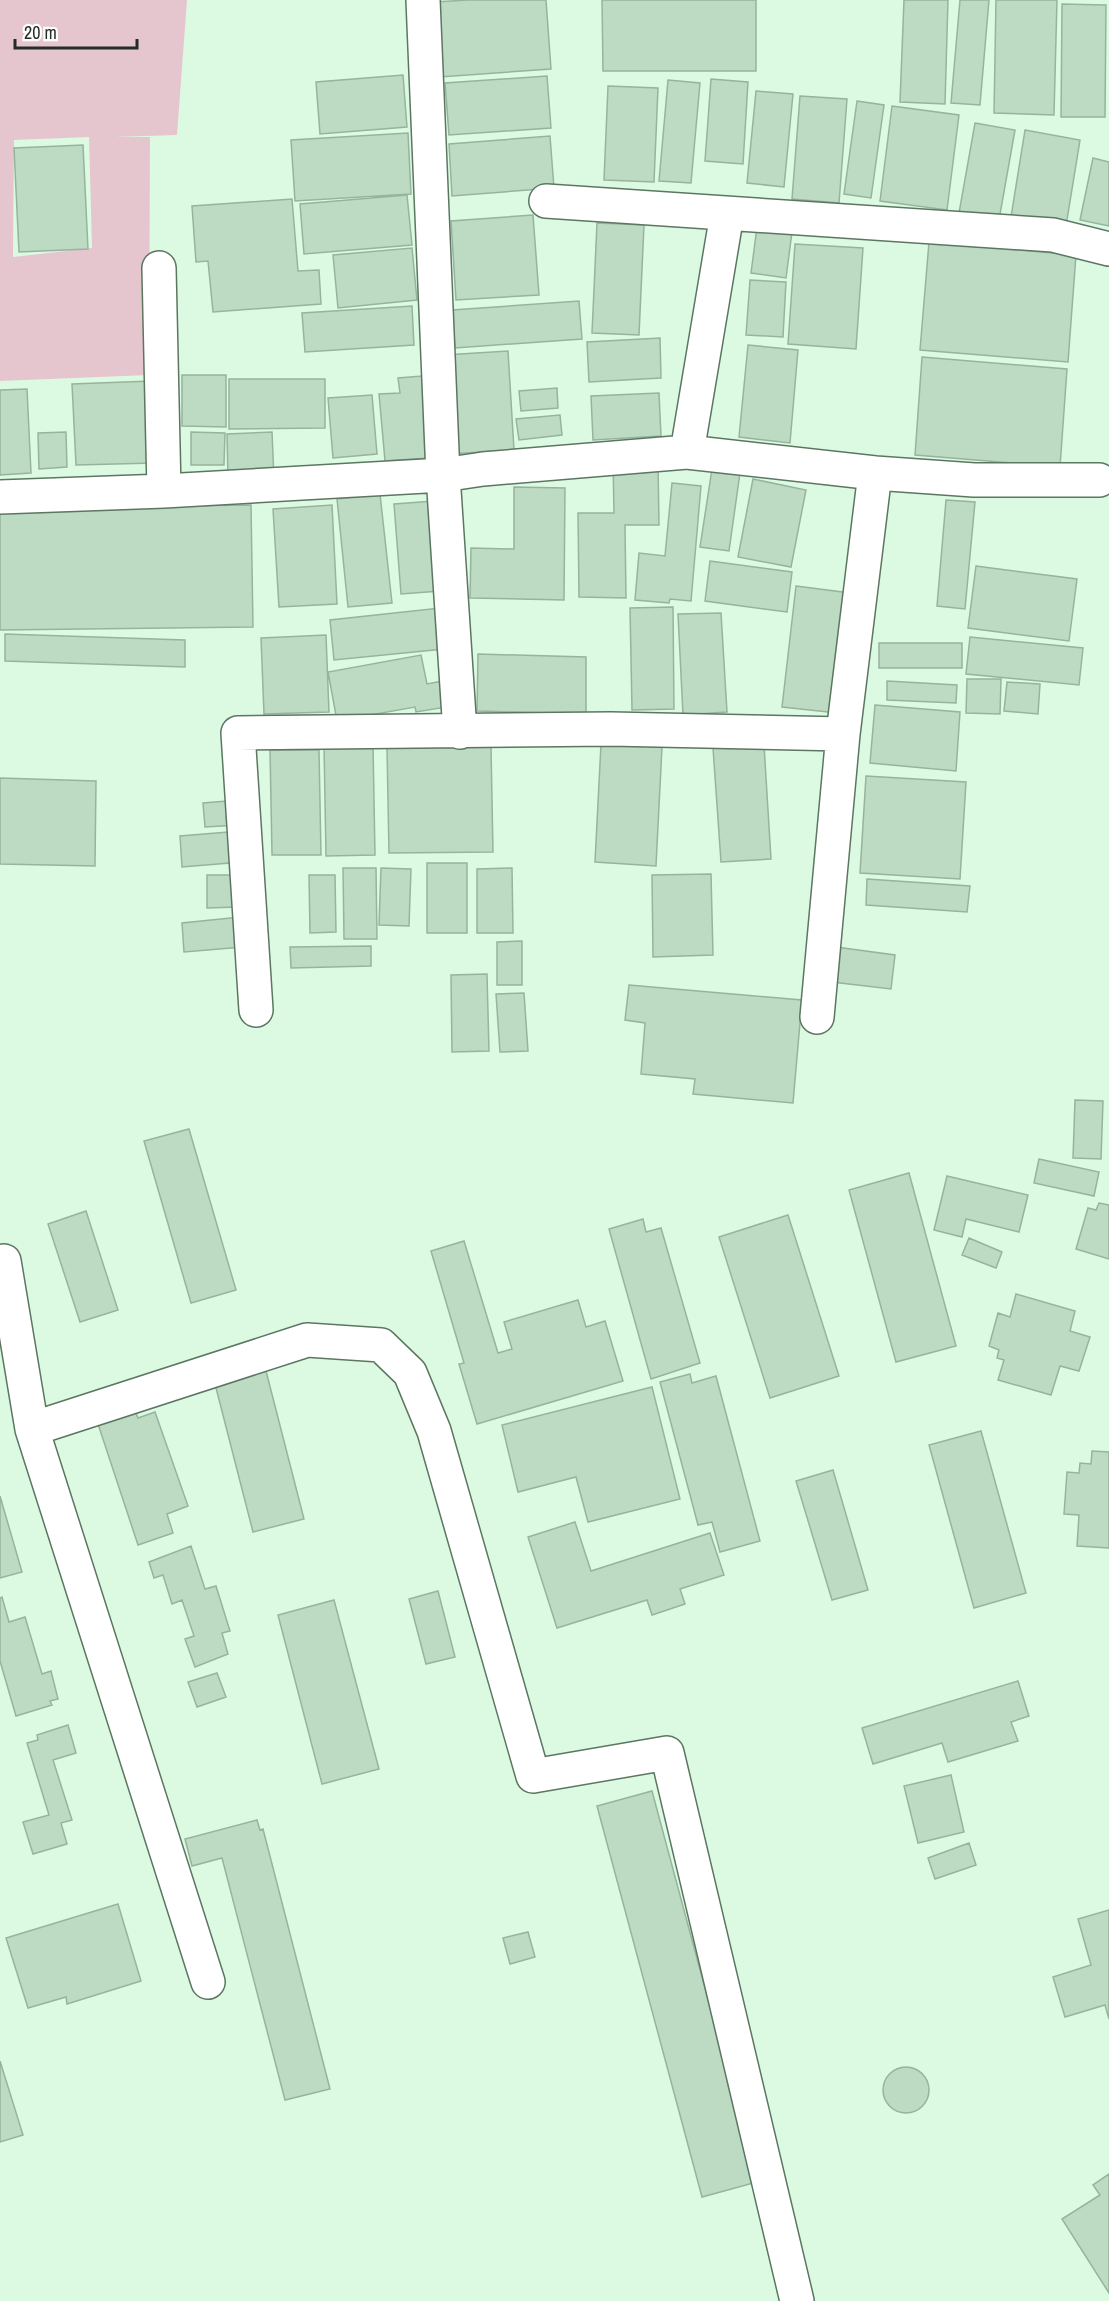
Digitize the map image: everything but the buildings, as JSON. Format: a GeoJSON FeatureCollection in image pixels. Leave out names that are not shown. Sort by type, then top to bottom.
{"type":"FeatureCollection","features":[{"type":"Feature","properties":{"kind":"street"},"geometry":{"type":"LineString","coordinates":[[423,0],[443,475],[460,732]]}},
{"type":"Feature","properties":{"kind":"street"},"geometry":{"type":"LineString","coordinates":[[546,201],[1053,235],[1109,249]]}},
{"type":"Feature","properties":{"kind":"street"},"geometry":{"type":"LineString","coordinates":[[687,452],[727,214]]}},
{"type":"Feature","properties":{"kind":"street"},"geometry":{"type":"LineString","coordinates":[[159,268],[164,491]]}},
{"type":"Feature","properties":{"kind":"street"},"geometry":{"type":"LineString","coordinates":[[0,497],[164,491],[443,475],[483,469],[687,452],[875,473],[974,480],[1099,480]]}},
{"type":"Feature","properties":{"kind":"street"},"geometry":{"type":"LineString","coordinates":[[817,1017],[843,734],[875,473]]}},
{"type":"Feature","properties":{"kind":"street"},"geometry":{"type":"LineString","coordinates":[[256,1010],[238,733],[611,729],[843,734]]}},
{"type":"Feature","properties":{"kind":"street"},"geometry":{"type":"LineString","coordinates":[[4,1261],[32,1429],[208,1982]]}},
{"type":"Feature","properties":{"kind":"street"},"geometry":{"type":"LineString","coordinates":[[32,1429],[307,1340],[381,1345],[410,1373],[434,1431],[533,1776],[667,1753],[797,2301]]}},
{"type":"Feature","properties":{"kind":"shaded area"},"geometry":{"type":"Polygon","coordinates":[[[0,0],[187,0],[177,135],[115,137],[150,137],[149,375],[0,381],[0,0]],[[89,137],[14,140],[13,257],[92,248],[89,137]]]}}]}
